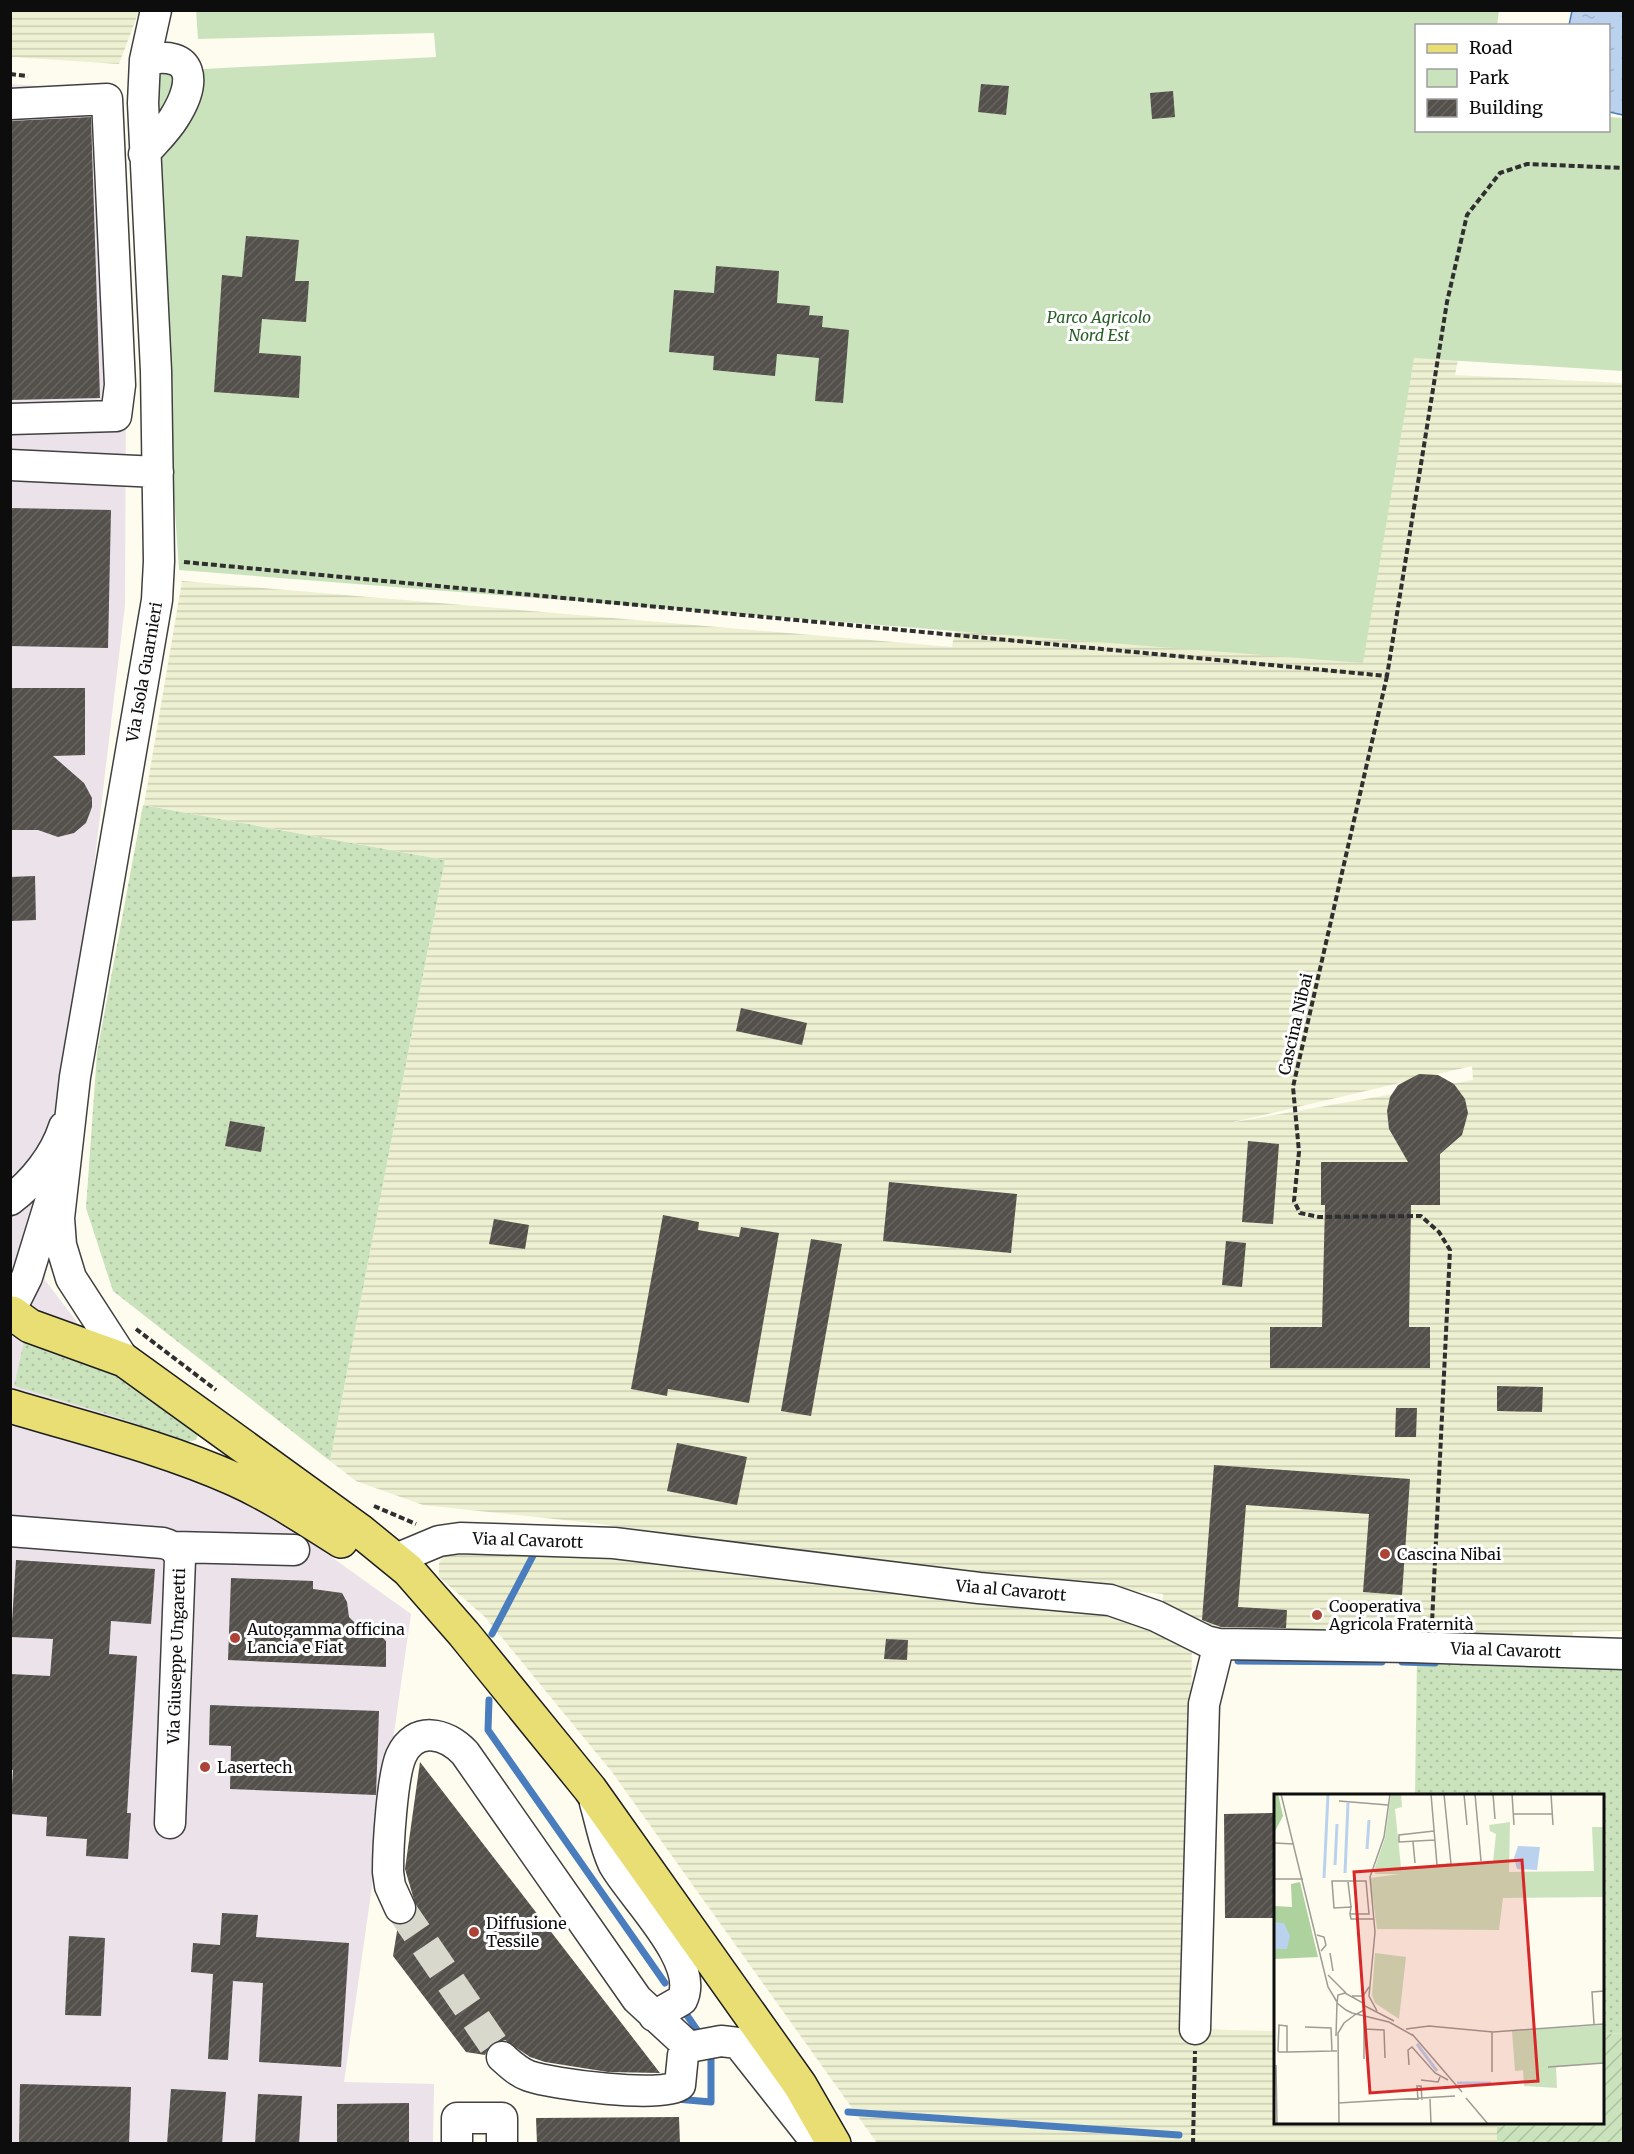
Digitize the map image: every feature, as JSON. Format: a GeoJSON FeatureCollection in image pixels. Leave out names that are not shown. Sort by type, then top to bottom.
{"type":"FeatureCollection","features":[{"type":"Feature","properties":{"kind":"main road"},"geometry":{"type":"LineString","coordinates":[[11,1314],[30,1326],[124,1360],[296,1483],[396,1559],[464,1634],[590,1789],[800,2085],[834,2144]]}},
{"type":"Feature","properties":{"kind":"main road"},"geometry":{"type":"LineString","coordinates":[[10,1406],[154,1449],[254,1489],[294,1511],[382,1568],[464,1634]]}},
{"type":"Feature","properties":{"kind":"main road"},"geometry":{"type":"LineString","coordinates":[[800,2085],[817,2143]]}},
{"type":"Feature","properties":{"kind":"street","name":"Via Isola Guarnieri"},"geometry":{"type":"LineString","coordinates":[[124,1360],[82,1298],[64,1260],[60,1218],[75,1077],[128,756],[153,637],[159,561],[158,472],[156,371],[144,154],[144,60],[156,10]]}},
{"type":"Feature","properties":{"kind":"street"},"geometry":{"type":"LineString","coordinates":[[144,60],[164,56],[177,59],[185,65],[189,77],[183,100],[174,119],[144,154]]}},
{"type":"Feature","properties":{"kind":"street"},"geometry":{"type":"LineString","coordinates":[[10,104],[107,99],[120,385],[116,416],[10,419]]}},
{"type":"Feature","properties":{"kind":"street"},"geometry":{"type":"LineString","coordinates":[[10,465],[158,472]]}},
{"type":"Feature","properties":{"kind":"street","name":"Via Isola Guarnieri"},"geometry":{"type":"LineString","coordinates":[[10,1200],[39,1172],[61,1137],[75,1077]]}},
{"type":"Feature","properties":{"kind":"street","name":"Via Isola Guarnieri"},"geometry":{"type":"LineString","coordinates":[[11,1314],[27,1277],[68,1143]]}},
{"type":"Feature","properties":{"kind":"street","name":"Via Giuseppe Ungaretti"},"geometry":{"type":"LineString","coordinates":[[10,1531],[163,1543],[174,1547],[180,1559],[170,1823]]}},
{"type":"Feature","properties":{"kind":"street","name":"Via al Cavarott"},"geometry":{"type":"LineString","coordinates":[[396,1559],[439,1541],[480,1537],[614,1543],[979,1588],[1110,1600],[1156,1616],[1206,1641],[1218,1644],[1431,1647],[1623,1654]]}},
{"type":"Feature","properties":{"kind":"street"},"geometry":{"type":"LineString","coordinates":[[174,1547],[294,1550]]}},
{"type":"Feature","properties":{"kind":"street"},"geometry":{"type":"LineString","coordinates":[[1195,2030],[1204,1704],[1218,1644]]}},
{"type":"Feature","properties":{"kind":"street"},"geometry":{"type":"LineString","coordinates":[[400,1908],[390,1886],[388,1872],[399,1764],[411,1742],[422,1736],[441,1735],[452,1740],[465,1753],[641,2004],[689,2047]]}},
{"type":"Feature","properties":{"kind":"street"},"geometry":{"type":"LineString","coordinates":[[590,1789],[614,1864],[674,1951],[685,1972],[687,1988],[682,2000],[654,2016]]}},
{"type":"Feature","properties":{"kind":"street"},"geometry":{"type":"LineString","coordinates":[[502,2057],[517,2070],[535,2078],[603,2088],[664,2091],[680,2085],[683,2055],[689,2047],[721,2041],[742,2046],[817,2143]]}},
{"type":"Feature","properties":{"kind":"street"},"geometry":{"type":"LineString","coordinates":[[457,2144],[457,2118],[502,2118],[502,2144]]}},
{"type":"Feature","properties":{"kind":"path"},"geometry":{"type":"LineString","coordinates":[[159,561],[1387,676],[1447,302],[1467,215],[1500,173],[1527,164],[1623,168]]}},
{"type":"Feature","properties":{"kind":"path","name":"Cascina Nibai"},"geometry":{"type":"LineString","coordinates":[[1387,676],[1293,1087],[1299,1152],[1294,1201],[1300,1213],[1319,1217],[1421,1216],[1439,1232],[1450,1250],[1431,1647]]}},
{"type":"Feature","properties":{"kind":"path"},"geometry":{"type":"LineString","coordinates":[[129,1324],[221,1394]]}},
{"type":"Feature","properties":{"kind":"path"},"geometry":{"type":"LineString","coordinates":[[368,1503],[410,1521],[439,1541]]}},
{"type":"Feature","properties":{"kind":"path"},"geometry":{"type":"LineString","coordinates":[[1193,2144],[1195,2030]]}},
{"type":"Feature","properties":{"kind":"shaded area"},"geometry":{"type":"Polygon","coordinates":[[[10,84],[112,91],[126,380],[125,605],[45,1280],[192,1474],[280,1520],[411,1614],[344,2082],[434,2084],[433,2143],[11,2143],[10,84]]]}},
{"type":"Feature","properties":{"kind":"green space","name":"Parco Agricolo Nord Est"},"geometry":{"type":"Polygon","coordinates":[[[196,10],[1499,11],[1497,24],[1415,24],[1415,132],[1610,132],[1610,117],[1623,118],[1623,371],[1414,358],[1363,663],[179,570],[145,72],[436,57],[434,33],[198,39],[196,10]]]}},
{"type":"Feature","properties":{"kind":"green space"},"geometry":{"type":"Polygon","coordinates":[[[10,11],[139,11],[119,64],[11,57],[10,11]]]}},
{"type":"Feature","properties":{"kind":"green space"},"geometry":{"type":"Polygon","coordinates":[[[1036,199],[1482,238],[1455,375],[1623,383],[1623,1631],[1573,1632],[1572,1646],[1219,1641],[1162,1617],[1163,1594],[972,1575],[592,1523],[423,1505],[356,1481],[330,1461],[445,860],[144,805],[182,581],[952,647],[1036,199]],[[1472,1066],[1229,1123],[1473,1080],[1472,1066]]]}},
{"type":"Feature","properties":{"kind":"green space"},"geometry":{"type":"Polygon","coordinates":[[[143,805],[445,860],[330,1461],[113,1291],[86,1208],[97,1053],[143,805]]]}},
{"type":"Feature","properties":{"kind":"green space"},"geometry":{"type":"Polygon","coordinates":[[[31,1310],[198,1433],[196,1440],[185,1442],[120,1418],[14,1386],[31,1310]]]}},
{"type":"Feature","properties":{"kind":"green space"},"geometry":{"type":"Polygon","coordinates":[[[492,1544],[1110,1607],[1192,1641],[1188,2029],[1274,2031],[1274,2124],[1497,2124],[1497,2143],[877,2143],[612,1772],[485,1617],[439,1577],[439,1563],[444,1555],[492,1544]]]}},
{"type":"Feature","properties":{"kind":"green space"},"geometry":{"type":"Polygon","coordinates":[[[1417,1657],[1623,1657],[1623,2033],[1604,2034],[1604,1794],[1415,1794],[1417,1657]]]}},
{"type":"Feature","properties":{"kind":"green space"},"geometry":{"type":"Polygon","coordinates":[[[1623,2033],[1623,2143],[1497,2143],[1497,2124],[1604,2124],[1604,2034],[1623,2033]]]}},
{"type":"Feature","properties":{"kind":"water"},"geometry":{"type":"Polygon","coordinates":[[[1572,11],[1623,11],[1623,115],[1610,112],[1610,24],[1569,24],[1572,11]]]}},
{"type":"Feature","properties":{"kind":"building"},"geometry":{"type":"Polygon","coordinates":[[[981,84],[1009,86],[1006,115],[978,112],[981,84]]]}},
{"type":"Feature","properties":{"kind":"building"},"geometry":{"type":"Polygon","coordinates":[[[1173,91],[1175,117],[1152,119],[1150,93],[1173,91]]]}},
{"type":"Feature","properties":{"kind":"building"},"geometry":{"type":"Polygon","coordinates":[[[91,117],[100,398],[10,400],[10,121],[91,117]]]}},
{"type":"Feature","properties":{"kind":"building"},"geometry":{"type":"Polygon","coordinates":[[[246,236],[299,240],[295,281],[309,281],[306,322],[262,319],[259,353],[301,356],[299,398],[214,392],[222,275],[242,277],[246,236]]]}},
{"type":"Feature","properties":{"kind":"building"},"geometry":{"type":"Polygon","coordinates":[[[716,266],[779,271],[777,303],[810,306],[809,315],[823,316],[822,327],[849,330],[843,403],[815,401],[819,358],[777,354],[775,376],[713,370],[714,356],[669,352],[674,290],[714,293],[716,266]]]}},
{"type":"Feature","properties":{"kind":"building"},"geometry":{"type":"Polygon","coordinates":[[[10,508],[111,510],[108,648],[10,646],[10,508]]]}},
{"type":"Feature","properties":{"kind":"building"},"geometry":{"type":"Polygon","coordinates":[[[10,688],[85,688],[85,755],[53,756],[84,783],[92,798],[92,807],[86,823],[74,833],[58,837],[38,830],[10,830],[10,688]]]}},
{"type":"Feature","properties":{"kind":"building"},"geometry":{"type":"Polygon","coordinates":[[[35,876],[36,920],[10,921],[10,877],[35,876]]]}},
{"type":"Feature","properties":{"kind":"building"},"geometry":{"type":"Polygon","coordinates":[[[741,1008],[807,1023],[802,1045],[736,1031],[741,1008]]]}},
{"type":"Feature","properties":{"kind":"building"},"geometry":{"type":"Polygon","coordinates":[[[1419,1074],[1438,1075],[1454,1084],[1465,1099],[1468,1113],[1462,1135],[1440,1154],[1440,1205],[1411,1205],[1409,1327],[1430,1327],[1430,1368],[1270,1368],[1270,1327],[1322,1327],[1325,1205],[1321,1205],[1321,1162],[1408,1162],[1389,1129],[1387,1111],[1390,1097],[1398,1085],[1419,1074]]]}},
{"type":"Feature","properties":{"kind":"building"},"geometry":{"type":"Polygon","coordinates":[[[230,1121],[265,1127],[261,1152],[225,1146],[230,1121]]]}},
{"type":"Feature","properties":{"kind":"building"},"geometry":{"type":"Polygon","coordinates":[[[1248,1141],[1279,1144],[1273,1224],[1242,1222],[1248,1141]]]}},
{"type":"Feature","properties":{"kind":"building"},"geometry":{"type":"Polygon","coordinates":[[[889,1182],[1017,1194],[1011,1253],[883,1241],[889,1182]]]}},
{"type":"Feature","properties":{"kind":"building"},"geometry":{"type":"Polygon","coordinates":[[[663,1215],[699,1222],[698,1230],[739,1237],[741,1227],[779,1233],[749,1403],[668,1389],[667,1396],[631,1389],[663,1215]]]}},
{"type":"Feature","properties":{"kind":"building"},"geometry":{"type":"Polygon","coordinates":[[[494,1219],[529,1225],[525,1249],[489,1244],[494,1219]]]}},
{"type":"Feature","properties":{"kind":"building"},"geometry":{"type":"Polygon","coordinates":[[[811,1239],[842,1244],[811,1416],[781,1411],[811,1239]]]}},
{"type":"Feature","properties":{"kind":"building"},"geometry":{"type":"Polygon","coordinates":[[[1226,1241],[1246,1243],[1242,1287],[1222,1285],[1226,1241]]]}},
{"type":"Feature","properties":{"kind":"building"},"geometry":{"type":"Polygon","coordinates":[[[1497,1386],[1543,1387],[1542,1412],[1497,1411],[1497,1386]]]}},
{"type":"Feature","properties":{"kind":"building"},"geometry":{"type":"Polygon","coordinates":[[[1396,1408],[1417,1408],[1416,1437],[1395,1437],[1396,1408]]]}},
{"type":"Feature","properties":{"kind":"building"},"geometry":{"type":"Polygon","coordinates":[[[677,1443],[747,1457],[737,1505],[667,1491],[677,1443]]]}},
{"type":"Feature","properties":{"kind":"building","name":"Cascina Nibai"},"geometry":{"type":"Polygon","coordinates":[[[1214,1465],[1410,1479],[1402,1595],[1363,1592],[1369,1514],[1246,1505],[1238,1607],[1287,1610],[1286,1628],[1221,1627],[1202,1620],[1214,1465]]]}},
{"type":"Feature","properties":{"kind":"building"},"geometry":{"type":"Polygon","coordinates":[[[16,1560],[155,1569],[151,1624],[111,1621],[109,1654],[137,1656],[127,1813],[131,1813],[128,1859],[86,1856],[87,1839],[46,1836],[47,1817],[10,1814],[13,1770],[10,1770],[10,1674],[50,1676],[53,1639],[11,1637],[16,1560]]]}},
{"type":"Feature","properties":{"kind":"building"},"geometry":{"type":"Polygon","coordinates":[[[231,1578],[313,1581],[313,1589],[342,1593],[347,1602],[349,1617],[357,1625],[376,1631],[386,1641],[386,1667],[228,1660],[231,1578]]]}},
{"type":"Feature","properties":{"kind":"building"},"geometry":{"type":"Polygon","coordinates":[[[886,1639],[908,1640],[907,1660],[884,1659],[886,1639]]]}},
{"type":"Feature","properties":{"kind":"building"},"geometry":{"type":"Polygon","coordinates":[[[210,1705],[379,1711],[376,1795],[230,1789],[231,1746],[209,1745],[210,1705]]]}},
{"type":"Feature","properties":{"kind":"building","name":"Diffusione Tessile"},"geometry":{"type":"Polygon","coordinates":[[[420,1762],[660,2073],[608,2072],[545,2062],[530,2057],[505,2040],[490,2045],[485,2055],[466,2052],[393,1956],[398,1925],[408,1923],[417,1910],[405,1869],[420,1762]]]}},
{"type":"Feature","properties":{"kind":"building"},"geometry":{"type":"Polygon","coordinates":[[[1274,1813],[1274,1918],[1225,1918],[1224,1814],[1274,1813]]]}},
{"type":"Feature","properties":{"kind":"building"},"geometry":{"type":"Polygon","coordinates":[[[222,1913],[258,1915],[256,1937],[349,1943],[341,2067],[259,2062],[263,1983],[233,1981],[228,2060],[208,2059],[213,1974],[191,1972],[193,1943],[220,1945],[222,1913]]]}},
{"type":"Feature","properties":{"kind":"building"},"geometry":{"type":"Polygon","coordinates":[[[69,1936],[105,1938],[101,2016],[65,2015],[69,1936]]]}},
{"type":"Feature","properties":{"kind":"building"},"geometry":{"type":"Polygon","coordinates":[[[20,2084],[131,2087],[129,2144],[19,2144],[20,2084]]]}},
{"type":"Feature","properties":{"kind":"building"},"geometry":{"type":"Polygon","coordinates":[[[171,2089],[226,2092],[222,2144],[167,2144],[171,2089]]]}},
{"type":"Feature","properties":{"kind":"building"},"geometry":{"type":"Polygon","coordinates":[[[258,2094],[302,2096],[299,2144],[255,2144],[258,2094]]]}},
{"type":"Feature","properties":{"kind":"building"},"geometry":{"type":"Polygon","coordinates":[[[409,2103],[409,2144],[337,2144],[337,2104],[409,2103]]]}},
{"type":"Feature","properties":{"kind":"building"},"geometry":{"type":"Polygon","coordinates":[[[679,2117],[680,2144],[537,2144],[536,2118],[679,2117]]]}},
{"type":"Feature","properties":{"kind":"waterway"},"geometry":{"type":"LineString","coordinates":[[492,1634],[536,1550]]}},
{"type":"Feature","properties":{"kind":"waterway"},"geometry":{"type":"LineString","coordinates":[[1238,1661],[1382,1662]]}},
{"type":"Feature","properties":{"kind":"waterway"},"geometry":{"type":"LineString","coordinates":[[1402,1662],[1435,1663]]}},
{"type":"Feature","properties":{"kind":"waterway"},"geometry":{"type":"LineString","coordinates":[[489,1700],[488,1730],[665,1983]]}},
{"type":"Feature","properties":{"kind":"waterway"},"geometry":{"type":"LineString","coordinates":[[682,2008],[697,2030]]}},
{"type":"Feature","properties":{"kind":"waterway"},"geometry":{"type":"LineString","coordinates":[[676,2099],[711,2102],[711,2049]]}},
{"type":"Feature","properties":{"kind":"waterway"},"geometry":{"type":"LineString","coordinates":[[848,2112],[1179,2135]]}},
{"type":"Feature","properties":{"kind":"tunnel"},"geometry":{"type":"LineString","coordinates":[[400,1908],[502,2057]]}},
{"type":"Feature","properties":{"kind":"place","name":"Cascina Nibai"},"geometry":{"type":"Point","coordinates":[1385,1554]}},
{"type":"Feature","properties":{"kind":"place","name":"Cooperativa Agricola Fraternità"},"geometry":{"type":"Point","coordinates":[1317,1615]}},
{"type":"Feature","properties":{"kind":"place","name":"Autogamma officina Lancia e Fiat"},"geometry":{"type":"Point","coordinates":[235,1638]}},
{"type":"Feature","properties":{"kind":"place","name":"Lasertech"},"geometry":{"type":"Point","coordinates":[205,1767]}},
{"type":"Feature","properties":{"kind":"place","name":"Diffusione Tessile"},"geometry":{"type":"Point","coordinates":[474,1932]}}]}
